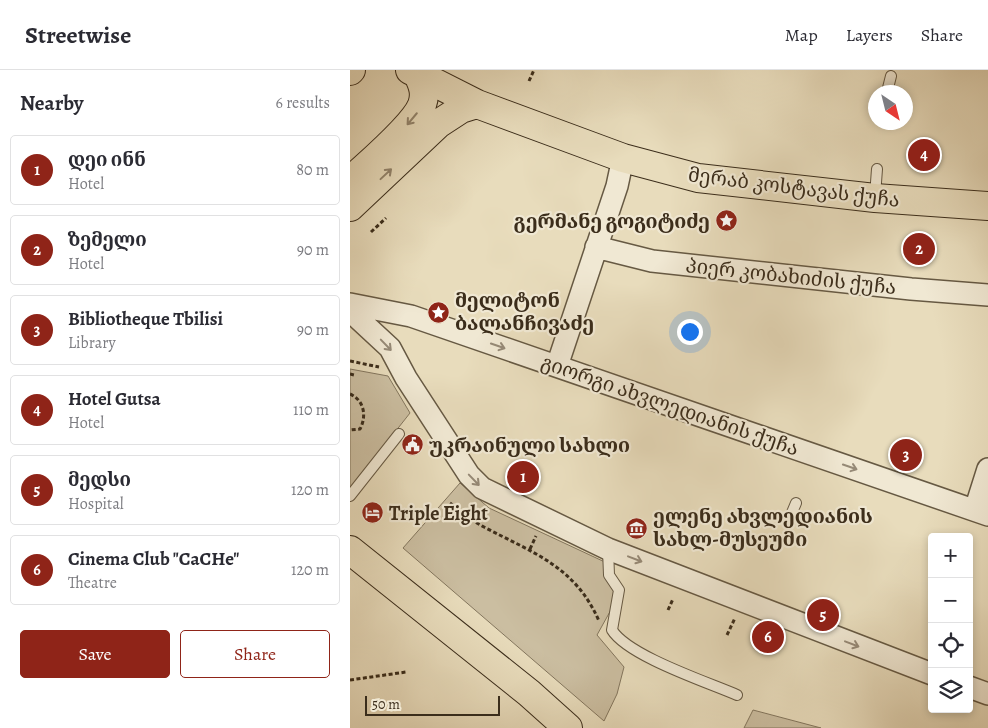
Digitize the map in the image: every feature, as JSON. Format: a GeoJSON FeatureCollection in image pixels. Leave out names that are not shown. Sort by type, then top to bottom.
{"type":"FeatureCollection","features":[{"type":"Feature","properties":{"kind":"main road","name":"მერაბ კოსტავას ქუჩა"},"geometry":{"type":"LineString","coordinates":[[414,72],[477,104],[623,158],[698,178],[875,198],[988,206]]}},
{"type":"Feature","properties":{"kind":"main road"},"geometry":{"type":"LineString","coordinates":[[350,181],[417,114],[422,105],[424,86],[414,72]]}},
{"type":"Feature","properties":{"kind":"main road"},"geometry":{"type":"LineString","coordinates":[[350,207],[438,124],[455,112],[477,104]]}},
{"type":"Feature","properties":{"kind":"main road"},"geometry":{"type":"LineString","coordinates":[[350,550],[529,693],[568,728]]}},
{"type":"Feature","properties":{"kind":"street"},"geometry":{"type":"LineString","coordinates":[[557,366],[617,186],[623,158]]}},
{"type":"Feature","properties":{"kind":"street","name":"პიერ კობახიძის ქუჩა"},"geometry":{"type":"LineString","coordinates":[[596,247],[652,261],[988,295]]}},
{"type":"Feature","properties":{"kind":"street","name":"გიორგი ახვლედიანის ქუჩა"},"geometry":{"type":"LineString","coordinates":[[350,304],[411,316],[557,366],[814,461],[982,513]]}},
{"type":"Feature","properties":{"kind":"street"},"geometry":{"type":"LineString","coordinates":[[350,311],[390,348],[406,378],[469,475],[482,488],[608,549],[928,672]]}},
{"type":"Feature","properties":{"kind":"street"},"geometry":{"type":"LineString","coordinates":[[982,513],[988,469]]}},
{"type":"Feature","properties":{"kind":"street"},"geometry":{"type":"LineString","coordinates":[[973,688],[988,694]]}},
{"type":"Feature","properties":{"kind":"lane"},"geometry":{"type":"LineString","coordinates":[[889,85],[891,76]]}},
{"type":"Feature","properties":{"kind":"lane"},"geometry":{"type":"LineString","coordinates":[[875,198],[877,170]]}},
{"type":"Feature","properties":{"kind":"lane"},"geometry":{"type":"LineString","coordinates":[[350,496],[399,434]]}},
{"type":"Feature","properties":{"kind":"lane"},"geometry":{"type":"LineString","coordinates":[[792,515],[796,503]]}},
{"type":"Feature","properties":{"kind":"lane"},"geometry":{"type":"LineString","coordinates":[[608,549],[609,575],[619,590],[612,630],[617,638],[659,662],[737,695]]}},
{"type":"Feature","properties":{"kind":"path"},"geometry":{"type":"LineString","coordinates":[[529,81],[534,70]]}},
{"type":"Feature","properties":{"kind":"path"},"geometry":{"type":"LineString","coordinates":[[371,232],[386,218]]}},
{"type":"Feature","properties":{"kind":"path"},"geometry":{"type":"LineString","coordinates":[[350,361],[377,366]]}},
{"type":"Feature","properties":{"kind":"path"},"geometry":{"type":"LineString","coordinates":[[350,394],[357,398],[363,408],[365,421],[360,429],[350,430]]}},
{"type":"Feature","properties":{"kind":"path"},"geometry":{"type":"LineString","coordinates":[[450,503],[482,526],[530,549],[560,568],[590,601],[603,628],[612,630]]}},
{"type":"Feature","properties":{"kind":"path"},"geometry":{"type":"LineString","coordinates":[[668,610],[673,598]]}},
{"type":"Feature","properties":{"kind":"path"},"geometry":{"type":"LineString","coordinates":[[727,635],[733,623]]}},
{"type":"Feature","properties":{"kind":"path"},"geometry":{"type":"LineString","coordinates":[[350,680],[406,672]]}},
{"type":"Feature","properties":{"kind":"shaded area"},"geometry":{"type":"Polygon","coordinates":[[[350,369],[388,376],[410,413],[350,489],[350,369]]]}},
{"type":"Feature","properties":{"kind":"shaded area"},"geometry":{"type":"Polygon","coordinates":[[[460,483],[489,508],[607,563],[617,599],[597,635],[624,667],[617,694],[604,721],[403,548],[460,483]]]}},
{"type":"Feature","properties":{"kind":"shaded area"},"geometry":{"type":"Polygon","coordinates":[[[753,710],[821,728],[744,728],[753,710]]]}},
{"type":"Feature","properties":{"kind":"place","name":"Hotel Gutsa"},"geometry":{"type":"Point","coordinates":[924,155]}},
{"type":"Feature","properties":{"kind":"place","name":"გერმანე გოგიტიძე"},"geometry":{"type":"Point","coordinates":[726,221]}},
{"type":"Feature","properties":{"kind":"place","name":"ზემელი"},"geometry":{"type":"Point","coordinates":[919,249]}},
{"type":"Feature","properties":{"kind":"place","name":"მელიტონ ბალანჩივაძე"},"geometry":{"type":"Point","coordinates":[439,312]}},
{"type":"Feature","properties":{"kind":"place","name":"უკრაინული სახლი"},"geometry":{"type":"Point","coordinates":[413,445]}},
{"type":"Feature","properties":{"kind":"place","name":"Bibliotheque Tbilisi"},"geometry":{"type":"Point","coordinates":[906,455]}},
{"type":"Feature","properties":{"kind":"place","name":"დეი ინნ"},"geometry":{"type":"Point","coordinates":[523,477]}},
{"type":"Feature","properties":{"kind":"place","name":"Triple Eight"},"geometry":{"type":"Point","coordinates":[373,513]}},
{"type":"Feature","properties":{"kind":"place","name":"ელენე ახვლედიანის სახლ-მუსეუმი"},"geometry":{"type":"Point","coordinates":[637,528]}},
{"type":"Feature","properties":{"kind":"place","name":"მედსი"},"geometry":{"type":"Point","coordinates":[823,615]}},
{"type":"Feature","properties":{"kind":"place","name":"Cinema Club \"CaCHe\""},"geometry":{"type":"Point","coordinates":[768,637]}}]}
